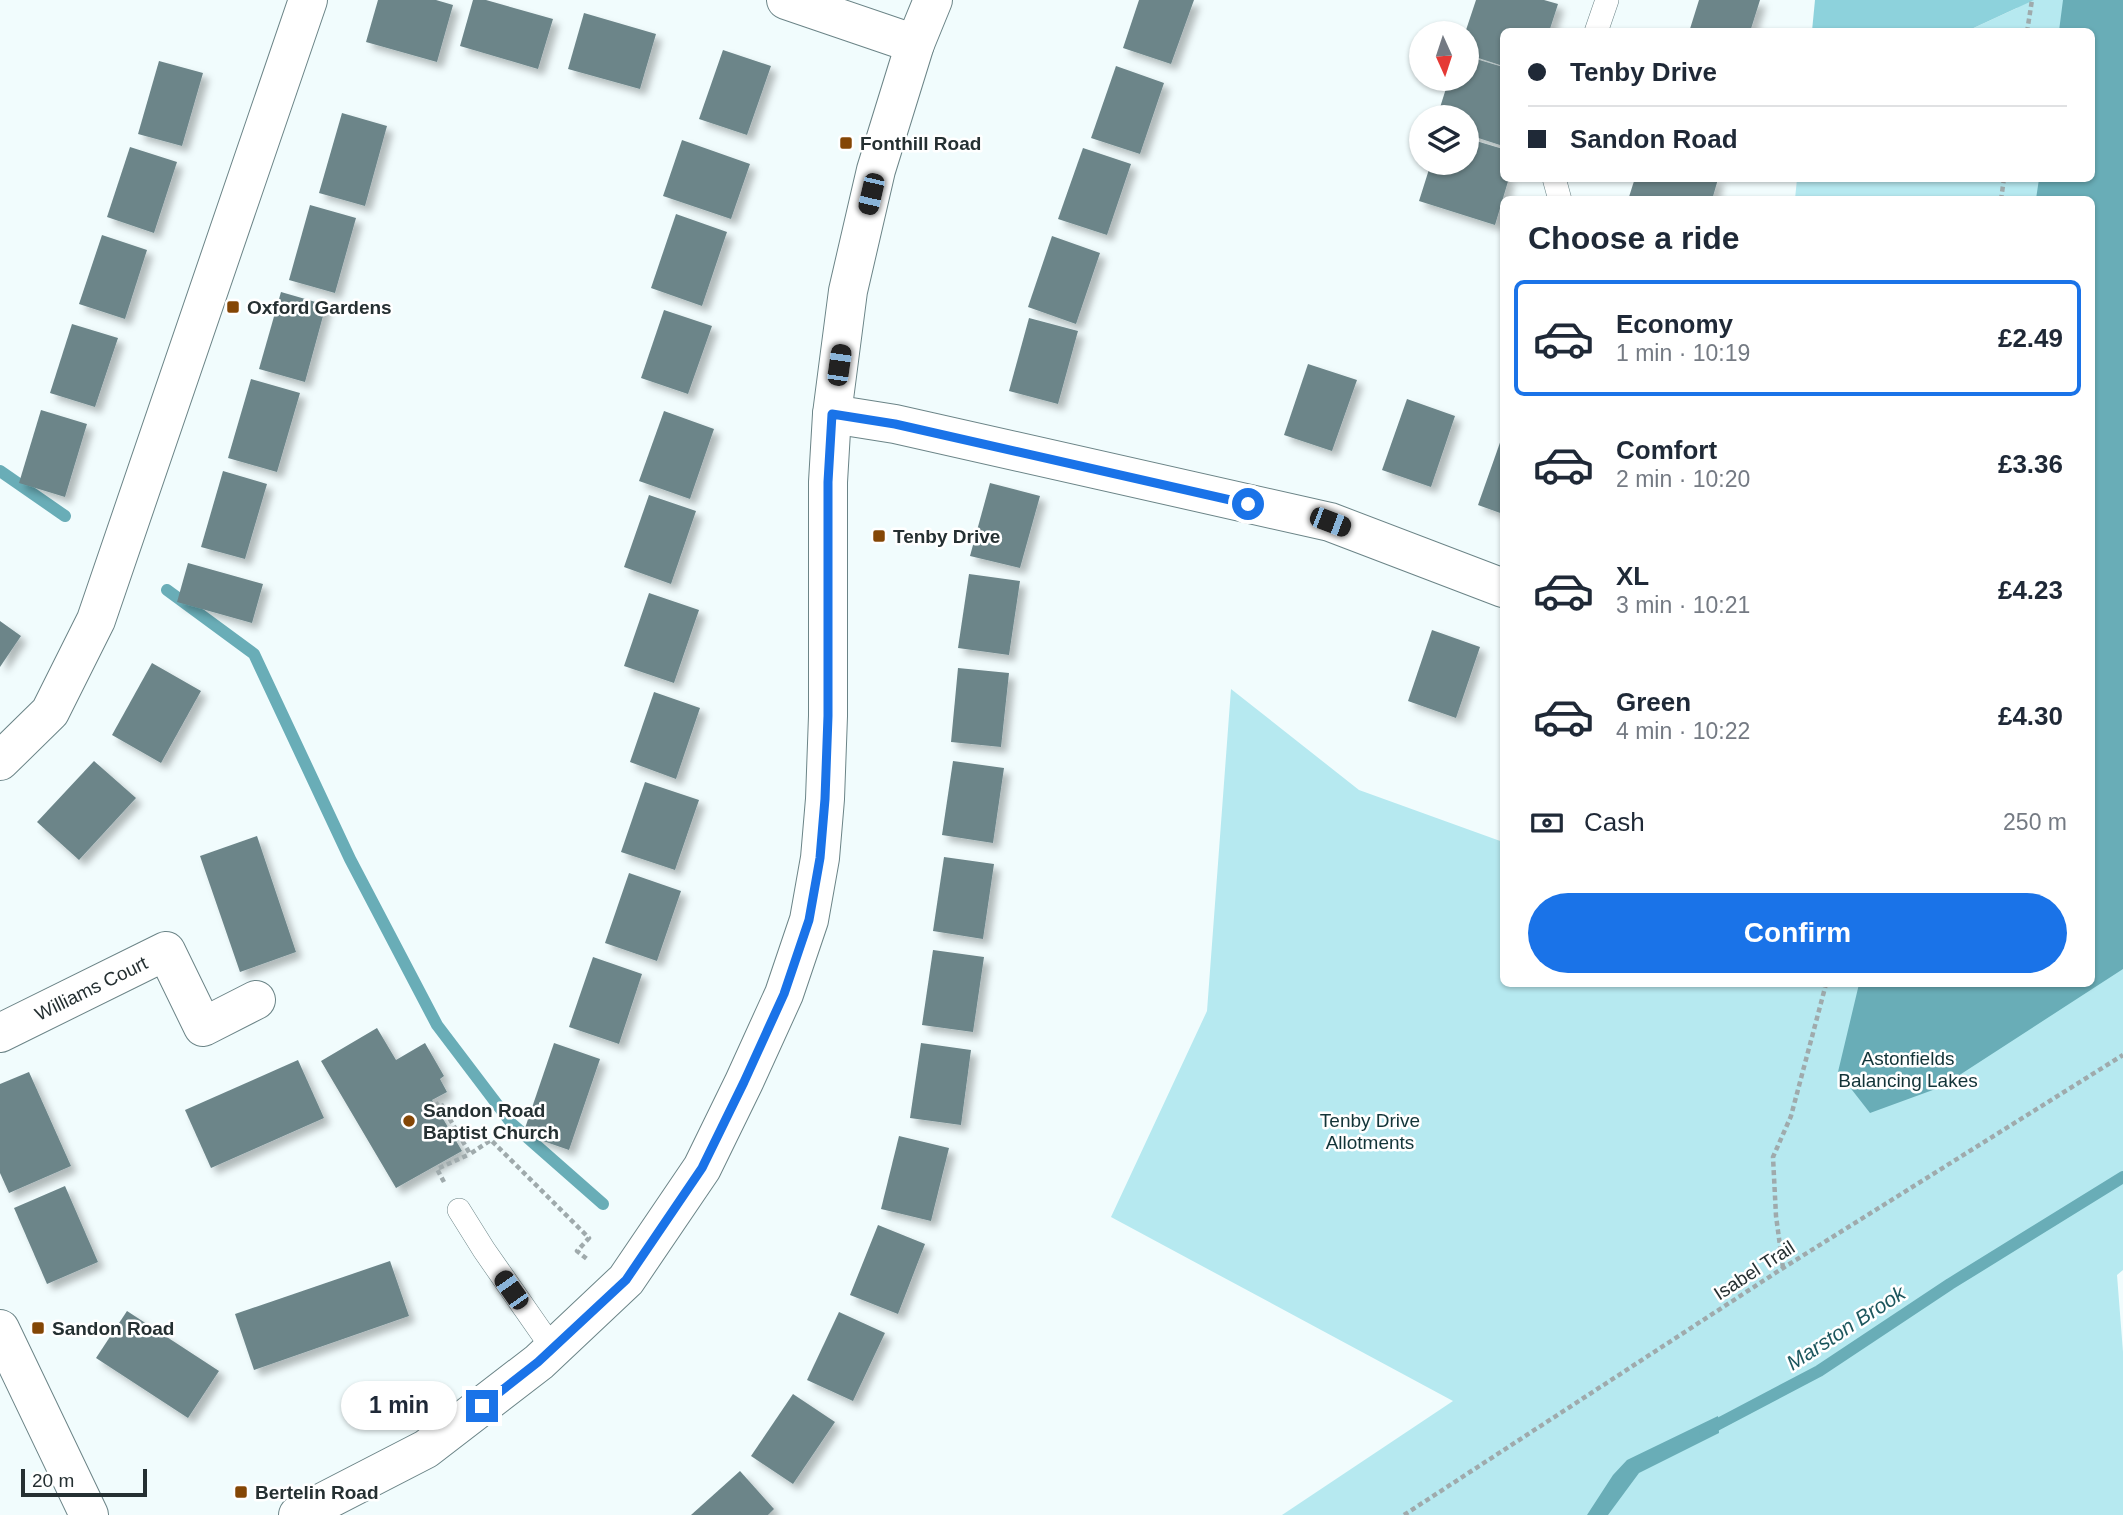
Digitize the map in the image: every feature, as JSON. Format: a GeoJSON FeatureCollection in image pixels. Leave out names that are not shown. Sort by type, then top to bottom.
{"type":"FeatureCollection","features":[{"type":"Feature","properties":{"kind":"street"},"geometry":{"type":"LineString","coordinates":[[0,761],[50,712],[96,620],[308,0]]}},
{"type":"Feature","properties":{"kind":"street"},"geometry":{"type":"LineString","coordinates":[[786,0],[915,44]]}},
{"type":"Feature","properties":{"kind":"street"},"geometry":{"type":"LineString","coordinates":[[298,1515],[426,1449],[538,1362],[621,1286],[702,1168],[784,994],[809,920],[820,858],[828,716],[828,482],[832,414],[848,291],[876,170],[915,44],[933,0]]}},
{"type":"Feature","properties":{"kind":"street"},"geometry":{"type":"LineString","coordinates":[[832,414],[895,424],[1330,522],[1500,587]]}},
{"type":"Feature","properties":{"kind":"street","name":"Williams Court"},"geometry":{"type":"LineString","coordinates":[[0,1033],[166,951],[203,1027],[256,1000]]}},
{"type":"Feature","properties":{"kind":"street"},"geometry":{"type":"LineString","coordinates":[[0,1329],[89,1515]]}},
{"type":"Feature","properties":{"kind":"lane"},"geometry":{"type":"LineString","coordinates":[[1597,28],[1607,0]]}},
{"type":"Feature","properties":{"kind":"lane"},"geometry":{"type":"LineString","coordinates":[[459,1210],[553,1349]]}},
{"type":"Feature","properties":{"kind":"path"},"geometry":{"type":"LineString","coordinates":[[2028,28],[2032,0]]}},
{"type":"Feature","properties":{"kind":"path"},"geometry":{"type":"LineString","coordinates":[[1783,1268],[1776,1216],[1773,1157],[1791,1116],[1825,987]]}},
{"type":"Feature","properties":{"kind":"path","name":"Isabel Trail"},"geometry":{"type":"LineString","coordinates":[[1404,1515],[1783,1268],[2123,1055]]}},
{"type":"Feature","properties":{"kind":"path"},"geometry":{"type":"LineString","coordinates":[[438,1102],[470,1154],[491,1140],[589,1238],[577,1251],[621,1286]]}},
{"type":"Feature","properties":{"kind":"green space"},"geometry":{"type":"Polygon","coordinates":[[[2019,0],[2123,0],[2123,1270],[2117,1275],[2123,1352],[2123,1515],[1282,1515],[1453,1401],[1111,1217],[1207,1011],[1231,689],[1359,790],[1500,841],[1500,987],[2095,987],[2095,196],[1795,196],[1797,182],[2095,182],[2095,28],[1974,28],[2017,8],[2019,0]]]}},
{"type":"Feature","properties":{"kind":"shaded area"},"geometry":{"type":"Polygon","coordinates":[[[1815,0],[2034,0],[1973,28],[1812,28],[1815,0]]]}},
{"type":"Feature","properties":{"kind":"shaded area"},"geometry":{"type":"Polygon","coordinates":[[[2063,0],[2123,0],[2123,969],[1941,1087],[1870,1113],[1838,1072],[1858,987],[2095,987],[2095,196],[2036,196],[2039,182],[2095,182],[2095,28],[2059,28],[2063,0]]]}},
{"type":"Feature","properties":{"kind":"shaded area"},"geometry":{"type":"Polygon","coordinates":[[[1718,1416],[1719,1433],[1639,1473],[1608,1515],[1587,1515],[1613,1475],[1627,1460],[1718,1416]]]}},
{"type":"Feature","properties":{"kind":"building"},"geometry":{"type":"Polygon","coordinates":[[[378,0],[436,0],[453,5],[437,62],[366,42],[378,0]]]}},
{"type":"Feature","properties":{"kind":"building"},"geometry":{"type":"Polygon","coordinates":[[[473,0],[486,0],[553,19],[538,69],[460,46],[473,0]]]}},
{"type":"Feature","properties":{"kind":"building"},"geometry":{"type":"Polygon","coordinates":[[[1139,0],[1194,0],[1171,64],[1123,48],[1139,0]]]}},
{"type":"Feature","properties":{"kind":"building"},"geometry":{"type":"Polygon","coordinates":[[[1476,0],[1544,0],[1558,4],[1550,28],[1500,28],[1500,65],[1479,58],[1479,21],[1469,21],[1476,0]]]}},
{"type":"Feature","properties":{"kind":"building"},"geometry":{"type":"Polygon","coordinates":[[[1699,0],[1760,0],[1751,28],[1690,28],[1699,0]]]}},
{"type":"Feature","properties":{"kind":"building"},"geometry":{"type":"Polygon","coordinates":[[[584,13],[656,34],[640,89],[568,69],[584,13]]]}},
{"type":"Feature","properties":{"kind":"building"},"geometry":{"type":"Polygon","coordinates":[[[723,50],[771,66],[747,135],[699,119],[723,50]]]}},
{"type":"Feature","properties":{"kind":"building"},"geometry":{"type":"Polygon","coordinates":[[[1479,60],[1500,66],[1500,145],[1479,138],[1479,105],[1441,105],[1445,91],[1479,91],[1479,60]]]}},
{"type":"Feature","properties":{"kind":"building"},"geometry":{"type":"Polygon","coordinates":[[[159,61],[203,73],[182,146],[138,134],[159,61]]]}},
{"type":"Feature","properties":{"kind":"building"},"geometry":{"type":"Polygon","coordinates":[[[1116,66],[1164,83],[1140,154],[1091,138],[1116,66]]]}},
{"type":"Feature","properties":{"kind":"building"},"geometry":{"type":"Polygon","coordinates":[[[342,113],[387,126],[365,206],[319,193],[342,113]]]}},
{"type":"Feature","properties":{"kind":"building"},"geometry":{"type":"Polygon","coordinates":[[[682,140],[750,164],[731,219],[663,196],[682,140]]]}},
{"type":"Feature","properties":{"kind":"building"},"geometry":{"type":"Polygon","coordinates":[[[1479,142],[1500,148],[1500,182],[1508,182],[1504,196],[1500,196],[1495,225],[1419,201],[1427,175],[1479,175],[1479,142]]]}},
{"type":"Feature","properties":{"kind":"building"},"geometry":{"type":"Polygon","coordinates":[[[130,147],[177,162],[154,233],[107,217],[130,147]]]}},
{"type":"Feature","properties":{"kind":"building"},"geometry":{"type":"Polygon","coordinates":[[[1083,148],[1131,164],[1107,235],[1058,219],[1083,148]]]}},
{"type":"Feature","properties":{"kind":"building"},"geometry":{"type":"Polygon","coordinates":[[[1634,182],[1717,182],[1713,196],[1629,196],[1634,182]]]}},
{"type":"Feature","properties":{"kind":"building"},"geometry":{"type":"Polygon","coordinates":[[[310,205],[356,218],[335,293],[289,280],[310,205]]]}},
{"type":"Feature","properties":{"kind":"building"},"geometry":{"type":"Polygon","coordinates":[[[676,214],[727,232],[702,306],[651,288],[676,214]]]}},
{"type":"Feature","properties":{"kind":"building"},"geometry":{"type":"Polygon","coordinates":[[[102,235],[147,250],[125,319],[79,304],[102,235]]]}},
{"type":"Feature","properties":{"kind":"building"},"geometry":{"type":"Polygon","coordinates":[[[1052,236],[1100,253],[1076,324],[1028,307],[1052,236]]]}},
{"type":"Feature","properties":{"kind":"building"},"geometry":{"type":"Polygon","coordinates":[[[281,292],[326,305],[305,382],[259,369],[281,292]]]}},
{"type":"Feature","properties":{"kind":"building"},"geometry":{"type":"Polygon","coordinates":[[[664,310],[712,326],[688,394],[641,378],[664,310]]]}},
{"type":"Feature","properties":{"kind":"building"},"geometry":{"type":"Polygon","coordinates":[[[1029,318],[1078,331],[1058,404],[1009,391],[1029,318]]]}},
{"type":"Feature","properties":{"kind":"building"},"geometry":{"type":"Polygon","coordinates":[[[72,324],[118,338],[95,407],[50,393],[72,324]]]}},
{"type":"Feature","properties":{"kind":"building"},"geometry":{"type":"Polygon","coordinates":[[[1308,364],[1357,380],[1332,451],[1284,435],[1308,364]]]}},
{"type":"Feature","properties":{"kind":"building"},"geometry":{"type":"Polygon","coordinates":[[[251,379],[300,393],[277,472],[228,458],[251,379]]]}},
{"type":"Feature","properties":{"kind":"building"},"geometry":{"type":"Polygon","coordinates":[[[1407,399],[1455,416],[1431,487],[1382,470],[1407,399]]]}},
{"type":"Feature","properties":{"kind":"building"},"geometry":{"type":"Polygon","coordinates":[[[41,410],[87,424],[65,497],[19,483],[41,410]]]}},
{"type":"Feature","properties":{"kind":"building"},"geometry":{"type":"Polygon","coordinates":[[[664,411],[714,429],[690,499],[639,481],[664,411]]]}},
{"type":"Feature","properties":{"kind":"building"},"geometry":{"type":"Polygon","coordinates":[[[1500,443],[1500,513],[1478,505],[1500,443]]]}},
{"type":"Feature","properties":{"kind":"building"},"geometry":{"type":"Polygon","coordinates":[[[223,471],[267,484],[245,559],[201,547],[223,471]]]}},
{"type":"Feature","properties":{"kind":"building"},"geometry":{"type":"Polygon","coordinates":[[[990,483],[1040,496],[1020,568],[970,556],[990,483]]]}},
{"type":"Feature","properties":{"kind":"building"},"geometry":{"type":"Polygon","coordinates":[[[649,495],[696,511],[671,584],[624,567],[649,495]]]}},
{"type":"Feature","properties":{"kind":"building"},"geometry":{"type":"Polygon","coordinates":[[[188,563],[263,584],[252,623],[177,602],[188,563]]]}},
{"type":"Feature","properties":{"kind":"building"},"geometry":{"type":"Polygon","coordinates":[[[969,574],[1020,581],[1009,655],[958,648],[969,574]]]}},
{"type":"Feature","properties":{"kind":"building"},"geometry":{"type":"Polygon","coordinates":[[[649,593],[699,610],[674,683],[624,666],[649,593]]]}},
{"type":"Feature","properties":{"kind":"building"},"geometry":{"type":"Polygon","coordinates":[[[0,621],[21,636],[0,667],[0,621]]]}},
{"type":"Feature","properties":{"kind":"building"},"geometry":{"type":"Polygon","coordinates":[[[1432,630],[1480,647],[1456,718],[1408,701],[1432,630]]]}},
{"type":"Feature","properties":{"kind":"building"},"geometry":{"type":"Polygon","coordinates":[[[152,663],[201,691],[161,763],[112,735],[152,663]]]}},
{"type":"Feature","properties":{"kind":"building"},"geometry":{"type":"Polygon","coordinates":[[[958,668],[1009,673],[1001,747],[951,742],[958,668]]]}},
{"type":"Feature","properties":{"kind":"building"},"geometry":{"type":"Polygon","coordinates":[[[654,692],[700,708],[676,779],[630,762],[654,692]]]}},
{"type":"Feature","properties":{"kind":"building"},"geometry":{"type":"Polygon","coordinates":[[[94,761],[136,798],[79,860],[37,822],[94,761]]]}},
{"type":"Feature","properties":{"kind":"building"},"geometry":{"type":"Polygon","coordinates":[[[953,761],[1004,768],[993,843],[942,835],[953,761]]]}},
{"type":"Feature","properties":{"kind":"building"},"geometry":{"type":"Polygon","coordinates":[[[645,782],[699,800],[675,870],[621,852],[645,782]]]}},
{"type":"Feature","properties":{"kind":"building"},"geometry":{"type":"Polygon","coordinates":[[[257,836],[296,952],[240,972],[200,856],[257,836]]]}},
{"type":"Feature","properties":{"kind":"building"},"geometry":{"type":"Polygon","coordinates":[[[944,857],[994,864],[983,939],[933,931],[944,857]]]}},
{"type":"Feature","properties":{"kind":"building"},"geometry":{"type":"Polygon","coordinates":[[[629,873],[681,891],[657,961],[605,943],[629,873]]]}},
{"type":"Feature","properties":{"kind":"building"},"geometry":{"type":"Polygon","coordinates":[[[933,950],[984,957],[973,1032],[922,1025],[933,950]]]}},
{"type":"Feature","properties":{"kind":"building"},"geometry":{"type":"Polygon","coordinates":[[[593,957],[642,974],[619,1044],[569,1027],[593,957]]]}},
{"type":"Feature","properties":{"kind":"building"},"geometry":{"type":"Polygon","coordinates":[[[377,1028],[396,1060],[425,1043],[444,1076],[440,1079],[447,1092],[432,1100],[462,1151],[396,1188],[321,1061],[377,1028]]]}},
{"type":"Feature","properties":{"kind":"building"},"geometry":{"type":"Polygon","coordinates":[[[554,1043],[600,1059],[569,1150],[523,1134],[554,1043]]]}},
{"type":"Feature","properties":{"kind":"building"},"geometry":{"type":"Polygon","coordinates":[[[921,1043],[971,1050],[961,1125],[910,1118],[921,1043]]]}},
{"type":"Feature","properties":{"kind":"building"},"geometry":{"type":"Polygon","coordinates":[[[298,1060],[324,1118],[211,1168],[185,1110],[298,1060]]]}},
{"type":"Feature","properties":{"kind":"building"},"geometry":{"type":"Polygon","coordinates":[[[29,1072],[71,1166],[9,1193],[0,1173],[0,1084],[29,1072]]]}},
{"type":"Feature","properties":{"kind":"building"},"geometry":{"type":"Polygon","coordinates":[[[899,1136],[949,1148],[931,1221],[881,1209],[899,1136]]]}},
{"type":"Feature","properties":{"kind":"building"},"geometry":{"type":"Polygon","coordinates":[[[65,1186],[98,1262],[47,1284],[14,1208],[65,1186]]]}},
{"type":"Feature","properties":{"kind":"building"},"geometry":{"type":"Polygon","coordinates":[[[878,1225],[925,1244],[898,1314],[850,1295],[878,1225]]]}},
{"type":"Feature","properties":{"kind":"building"},"geometry":{"type":"Polygon","coordinates":[[[390,1261],[409,1316],[254,1370],[235,1314],[390,1261]]]}},
{"type":"Feature","properties":{"kind":"building"},"geometry":{"type":"Polygon","coordinates":[[[127,1311],[219,1371],[188,1418],[96,1358],[127,1311]]]}},
{"type":"Feature","properties":{"kind":"building"},"geometry":{"type":"Polygon","coordinates":[[[839,1312],[885,1333],[853,1401],[807,1380],[839,1312]]]}},
{"type":"Feature","properties":{"kind":"building"},"geometry":{"type":"Polygon","coordinates":[[[793,1394],[835,1422],[793,1484],[751,1456],[793,1394]]]}},
{"type":"Feature","properties":{"kind":"building"},"geometry":{"type":"Polygon","coordinates":[[[740,1471],[774,1509],[768,1515],[691,1515],[740,1471]]]}},
{"type":"Feature","properties":{"kind":"waterway"},"geometry":{"type":"LineString","coordinates":[[0,471],[65,516]]}},
{"type":"Feature","properties":{"kind":"waterway"},"geometry":{"type":"LineString","coordinates":[[167,590],[254,654],[350,859],[437,1025],[512,1124],[603,1204]]}},
{"type":"Feature","properties":{"kind":"waterway","name":"Marston Brook"},"geometry":{"type":"LineString","coordinates":[[1705,1431],[1819,1371],[1950,1284],[2123,1177]]}},
{"type":"Feature","properties":{"kind":"place","name":"Fonthill Road"},"geometry":{"type":"Point","coordinates":[846,143]}},
{"type":"Feature","properties":{"kind":"place","name":"Oxford Gardens"},"geometry":{"type":"Point","coordinates":[233,307]}},
{"type":"Feature","properties":{"kind":"place","name":"Tenby Drive"},"geometry":{"type":"Point","coordinates":[879,536]}},
{"type":"Feature","properties":{"kind":"place","name":"Sandon Road Baptist Church"},"geometry":{"type":"Point","coordinates":[409,1121]}},
{"type":"Feature","properties":{"kind":"place","name":"Sandon Road"},"geometry":{"type":"Point","coordinates":[38,1328]}},
{"type":"Feature","properties":{"kind":"place","name":"Bertelin Road"},"geometry":{"type":"Point","coordinates":[241,1492]}},
{"type":"Feature","properties":{"kind":"route"},"geometry":{"type":"LineString","coordinates":[[482,1406],[538,1362],[626,1280],[702,1168],[784,994],[809,920],[820,858],[825,799],[828,716],[828,482],[832,414],[895,424],[1248,504]]}},
{"type":"Feature","properties":{"kind":"park label","name":"Astonfields Balancing Lakes"},"geometry":{"type":"Point","coordinates":[1908,1069]}},
{"type":"Feature","properties":{"kind":"park label","name":"Tenby Drive Allotments"},"geometry":{"type":"Point","coordinates":[1370,1131]}}]}
